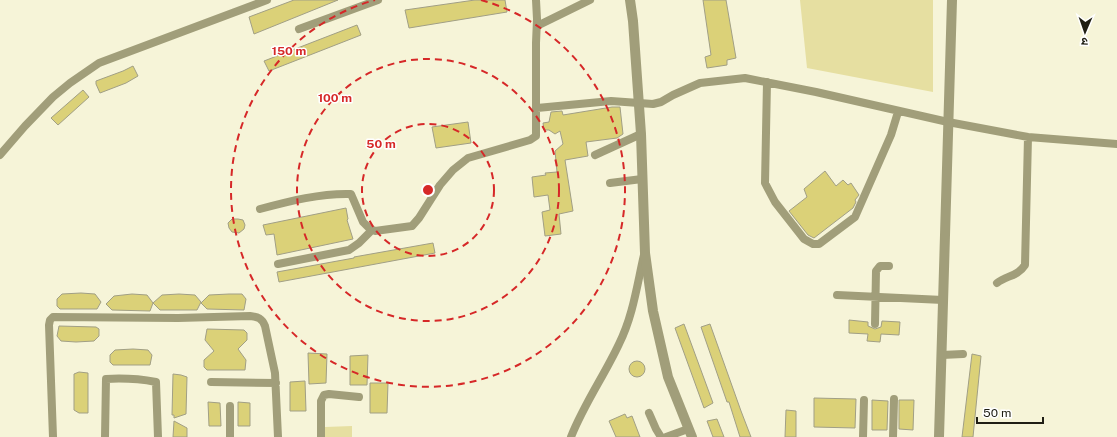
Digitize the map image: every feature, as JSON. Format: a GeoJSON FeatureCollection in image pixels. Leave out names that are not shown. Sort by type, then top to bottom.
{"type":"FeatureCollection","features":[{"type":"Feature","properties":{"kind":"street"},"geometry":{"type":"LineString","coordinates":[[0,155],[53,97],[99,63],[267,0]]}},
{"type":"Feature","properties":{"kind":"street"},"geometry":{"type":"LineString","coordinates":[[299,29],[378,0]]}},
{"type":"Feature","properties":{"kind":"street"},"geometry":{"type":"LineString","coordinates":[[260,209],[293,200],[339,194],[351,194],[363,222],[372,230],[412,226],[419,218],[440,185],[460,162],[468,158],[530,140],[536,136],[536,0]]}},
{"type":"Feature","properties":{"kind":"street"},"geometry":{"type":"LineString","coordinates":[[536,26],[590,0]]}},
{"type":"Feature","properties":{"kind":"street"},"geometry":{"type":"LineString","coordinates":[[630,0],[633,21],[641,134],[645,253],[653,311],[668,377],[690,433],[666,437]]}},
{"type":"Feature","properties":{"kind":"street"},"geometry":{"type":"LineString","coordinates":[[939,437],[952,0]]}},
{"type":"Feature","properties":{"kind":"street"},"geometry":{"type":"LineString","coordinates":[[537,108],[611,101],[653,104],[661,102],[700,83],[745,78],[816,92],[898,112],[1028,137],[1117,144]]}},
{"type":"Feature","properties":{"kind":"street"},"geometry":{"type":"LineString","coordinates":[[767,82],[765,182],[775,202],[804,239],[813,244],[819,244],[855,217],[892,135],[898,112]]}},
{"type":"Feature","properties":{"kind":"street"},"geometry":{"type":"LineString","coordinates":[[595,155],[641,134]]}},
{"type":"Feature","properties":{"kind":"street"},"geometry":{"type":"LineString","coordinates":[[997,283],[1003,278],[1010,277],[1021,271],[1026,265],[1028,137]]}},
{"type":"Feature","properties":{"kind":"street"},"geometry":{"type":"LineString","coordinates":[[610,183],[642,179]]}},
{"type":"Feature","properties":{"kind":"street"},"geometry":{"type":"LineString","coordinates":[[278,264],[349,250],[359,243],[372,230]]}},
{"type":"Feature","properties":{"kind":"street"},"geometry":{"type":"LineString","coordinates":[[571,437],[592,393],[620,344],[627,325],[645,253]]}},
{"type":"Feature","properties":{"kind":"street"},"geometry":{"type":"LineString","coordinates":[[875,324],[876,271],[880,266],[889,266]]}},
{"type":"Feature","properties":{"kind":"street"},"geometry":{"type":"LineString","coordinates":[[837,295],[943,300]]}},
{"type":"Feature","properties":{"kind":"street"},"geometry":{"type":"LineString","coordinates":[[52,437],[49,325],[50,320],[53,317],[258,317],[266,326],[276,383],[278,437]]}},
{"type":"Feature","properties":{"kind":"street"},"geometry":{"type":"LineString","coordinates":[[942,355],[963,354]]}},
{"type":"Feature","properties":{"kind":"street"},"geometry":{"type":"LineString","coordinates":[[105,437],[106,379],[113,378],[143,379],[156,382],[158,437]]}},
{"type":"Feature","properties":{"kind":"street"},"geometry":{"type":"LineString","coordinates":[[211,382],[276,383]]}},
{"type":"Feature","properties":{"kind":"street"},"geometry":{"type":"LineString","coordinates":[[321,437],[321,400],[324,396],[329,394],[359,397]]}},
{"type":"Feature","properties":{"kind":"street"},"geometry":{"type":"LineString","coordinates":[[893,437],[894,398]]}},
{"type":"Feature","properties":{"kind":"street"},"geometry":{"type":"LineString","coordinates":[[863,437],[864,400]]}},
{"type":"Feature","properties":{"kind":"street"},"geometry":{"type":"LineString","coordinates":[[230,406],[230,437]]}},
{"type":"Feature","properties":{"kind":"street"},"geometry":{"type":"LineString","coordinates":[[649,413],[661,437]]}},
{"type":"Feature","properties":{"kind":"shaded area"},"geometry":{"type":"Polygon","coordinates":[[[800,0],[933,0],[933,92],[807,68],[800,0]]]}},
{"type":"Feature","properties":{"kind":"shaded area"},"geometry":{"type":"Polygon","coordinates":[[[352,426],[352,437],[325,437],[325,427],[352,426]]]}},
{"type":"Feature","properties":{"kind":"building"},"geometry":{"type":"Polygon","coordinates":[[[294,0],[338,0],[254,34],[249,17],[294,0]]]}},
{"type":"Feature","properties":{"kind":"building"},"geometry":{"type":"Polygon","coordinates":[[[475,0],[505,0],[507,12],[409,28],[405,10],[475,0]]]}},
{"type":"Feature","properties":{"kind":"building"},"geometry":{"type":"Polygon","coordinates":[[[703,0],[726,0],[736,58],[727,60],[727,65],[707,68],[705,57],[711,55],[703,0]]]}},
{"type":"Feature","properties":{"kind":"building"},"geometry":{"type":"Polygon","coordinates":[[[357,25],[361,35],[269,71],[264,61],[357,25]]]}},
{"type":"Feature","properties":{"kind":"building"},"geometry":{"type":"Polygon","coordinates":[[[133,66],[138,76],[126,83],[100,93],[96,81],[133,66]]]}},
{"type":"Feature","properties":{"kind":"building"},"geometry":{"type":"Polygon","coordinates":[[[83,90],[89,97],[58,125],[51,118],[83,90]]]}},
{"type":"Feature","properties":{"kind":"building"},"geometry":{"type":"Polygon","coordinates":[[[620,107],[623,134],[617,138],[586,142],[588,156],[565,160],[573,211],[559,214],[561,234],[545,236],[542,212],[550,210],[548,195],[534,197],[532,177],[546,175],[545,173],[557,172],[555,151],[563,144],[560,131],[555,134],[549,130],[544,130],[543,123],[549,122],[551,112],[562,111],[563,115],[620,107]]]}},
{"type":"Feature","properties":{"kind":"building"},"geometry":{"type":"Polygon","coordinates":[[[468,122],[471,143],[436,148],[432,127],[468,122]]]}},
{"type":"Feature","properties":{"kind":"building"},"geometry":{"type":"Polygon","coordinates":[[[825,171],[836,186],[843,180],[848,185],[851,183],[859,195],[855,200],[856,202],[853,208],[814,238],[808,235],[789,211],[807,197],[804,189],[825,171]]]}},
{"type":"Feature","properties":{"kind":"building"},"geometry":{"type":"Polygon","coordinates":[[[346,208],[347,220],[353,239],[277,255],[274,234],[266,235],[263,225],[346,208]]]}},
{"type":"Feature","properties":{"kind":"building"},"geometry":{"type":"Polygon","coordinates":[[[232,219],[243,220],[245,225],[244,229],[239,233],[232,232],[229,228],[228,223],[232,219]]]}},
{"type":"Feature","properties":{"kind":"building"},"geometry":{"type":"Polygon","coordinates":[[[433,243],[435,253],[279,282],[277,272],[433,243]]]}},
{"type":"Feature","properties":{"kind":"building"},"geometry":{"type":"Polygon","coordinates":[[[62,294],[95,294],[101,302],[97,309],[60,309],[57,306],[57,299],[62,294]]]}},
{"type":"Feature","properties":{"kind":"building"},"geometry":{"type":"Polygon","coordinates":[[[132,294],[147,295],[153,303],[150,311],[112,310],[106,304],[114,296],[132,294]]]}},
{"type":"Feature","properties":{"kind":"building"},"geometry":{"type":"Polygon","coordinates":[[[179,294],[195,295],[201,302],[197,310],[160,310],[153,303],[162,295],[179,294]]]}},
{"type":"Feature","properties":{"kind":"building"},"geometry":{"type":"Polygon","coordinates":[[[242,294],[246,299],[244,310],[207,309],[201,303],[209,295],[242,294]]]}},
{"type":"Feature","properties":{"kind":"building"},"geometry":{"type":"Polygon","coordinates":[[[849,320],[868,322],[868,326],[875,329],[881,327],[882,321],[900,322],[899,335],[881,334],[880,342],[867,341],[868,334],[849,333],[849,320]]]}},
{"type":"Feature","properties":{"kind":"building"},"geometry":{"type":"Polygon","coordinates":[[[684,324],[713,403],[704,408],[675,328],[684,324]]]}},
{"type":"Feature","properties":{"kind":"building"},"geometry":{"type":"Polygon","coordinates":[[[710,324],[751,437],[740,437],[729,402],[727,402],[701,327],[710,324]]]}},
{"type":"Feature","properties":{"kind":"building"},"geometry":{"type":"Polygon","coordinates":[[[59,326],[96,327],[99,329],[99,336],[94,341],[61,341],[57,336],[59,326]]]}},
{"type":"Feature","properties":{"kind":"building"},"geometry":{"type":"Polygon","coordinates":[[[207,329],[244,330],[247,333],[247,340],[238,349],[246,360],[245,370],[207,370],[204,367],[204,360],[214,351],[205,340],[207,329]]]}},
{"type":"Feature","properties":{"kind":"building"},"geometry":{"type":"Polygon","coordinates":[[[115,350],[148,350],[152,355],[150,365],[113,365],[110,362],[110,355],[115,350]]]}},
{"type":"Feature","properties":{"kind":"building"},"geometry":{"type":"Polygon","coordinates":[[[308,353],[327,354],[326,383],[309,384],[308,353]]]}},
{"type":"Feature","properties":{"kind":"building"},"geometry":{"type":"Polygon","coordinates":[[[972,354],[981,356],[973,437],[962,437],[972,354]]]}},
{"type":"Feature","properties":{"kind":"building"},"geometry":{"type":"Polygon","coordinates":[[[368,355],[367,385],[350,385],[350,356],[368,355]]]}},
{"type":"Feature","properties":{"kind":"building"},"geometry":{"type":"Polygon","coordinates":[[[637,361],[644,366],[645,369],[640,376],[637,377],[630,372],[629,369],[634,362],[637,361]]]}},
{"type":"Feature","properties":{"kind":"building"},"geometry":{"type":"Polygon","coordinates":[[[79,372],[88,373],[88,413],[79,413],[74,410],[74,374],[79,372]]]}},
{"type":"Feature","properties":{"kind":"building"},"geometry":{"type":"Polygon","coordinates":[[[173,374],[187,377],[186,414],[174,418],[174,415],[172,415],[173,374]]]}},
{"type":"Feature","properties":{"kind":"building"},"geometry":{"type":"Polygon","coordinates":[[[305,381],[306,411],[290,411],[290,382],[305,381]]]}},
{"type":"Feature","properties":{"kind":"building"},"geometry":{"type":"Polygon","coordinates":[[[370,383],[388,383],[387,413],[370,413],[370,383]]]}},
{"type":"Feature","properties":{"kind":"building"},"geometry":{"type":"Polygon","coordinates":[[[814,398],[856,399],[855,428],[814,427],[814,398]]]}},
{"type":"Feature","properties":{"kind":"building"},"geometry":{"type":"Polygon","coordinates":[[[872,400],[888,401],[887,430],[872,430],[872,400]]]}},
{"type":"Feature","properties":{"kind":"building"},"geometry":{"type":"Polygon","coordinates":[[[899,400],[914,400],[913,430],[899,429],[899,400]]]}},
{"type":"Feature","properties":{"kind":"building"},"geometry":{"type":"Polygon","coordinates":[[[208,402],[220,403],[221,426],[209,426],[208,402]]]}},
{"type":"Feature","properties":{"kind":"building"},"geometry":{"type":"Polygon","coordinates":[[[238,402],[250,403],[250,426],[238,426],[238,402]]]}},
{"type":"Feature","properties":{"kind":"building"},"geometry":{"type":"Polygon","coordinates":[[[786,410],[796,411],[796,437],[785,437],[786,410]]]}},
{"type":"Feature","properties":{"kind":"building"},"geometry":{"type":"Polygon","coordinates":[[[625,414],[627,418],[632,416],[640,437],[616,437],[609,421],[625,414]]]}},
{"type":"Feature","properties":{"kind":"building"},"geometry":{"type":"Polygon","coordinates":[[[717,419],[724,437],[713,437],[707,421],[717,419]]]}},
{"type":"Feature","properties":{"kind":"building"},"geometry":{"type":"Polygon","coordinates":[[[174,421],[187,428],[187,437],[173,437],[174,421]]]}}]}
